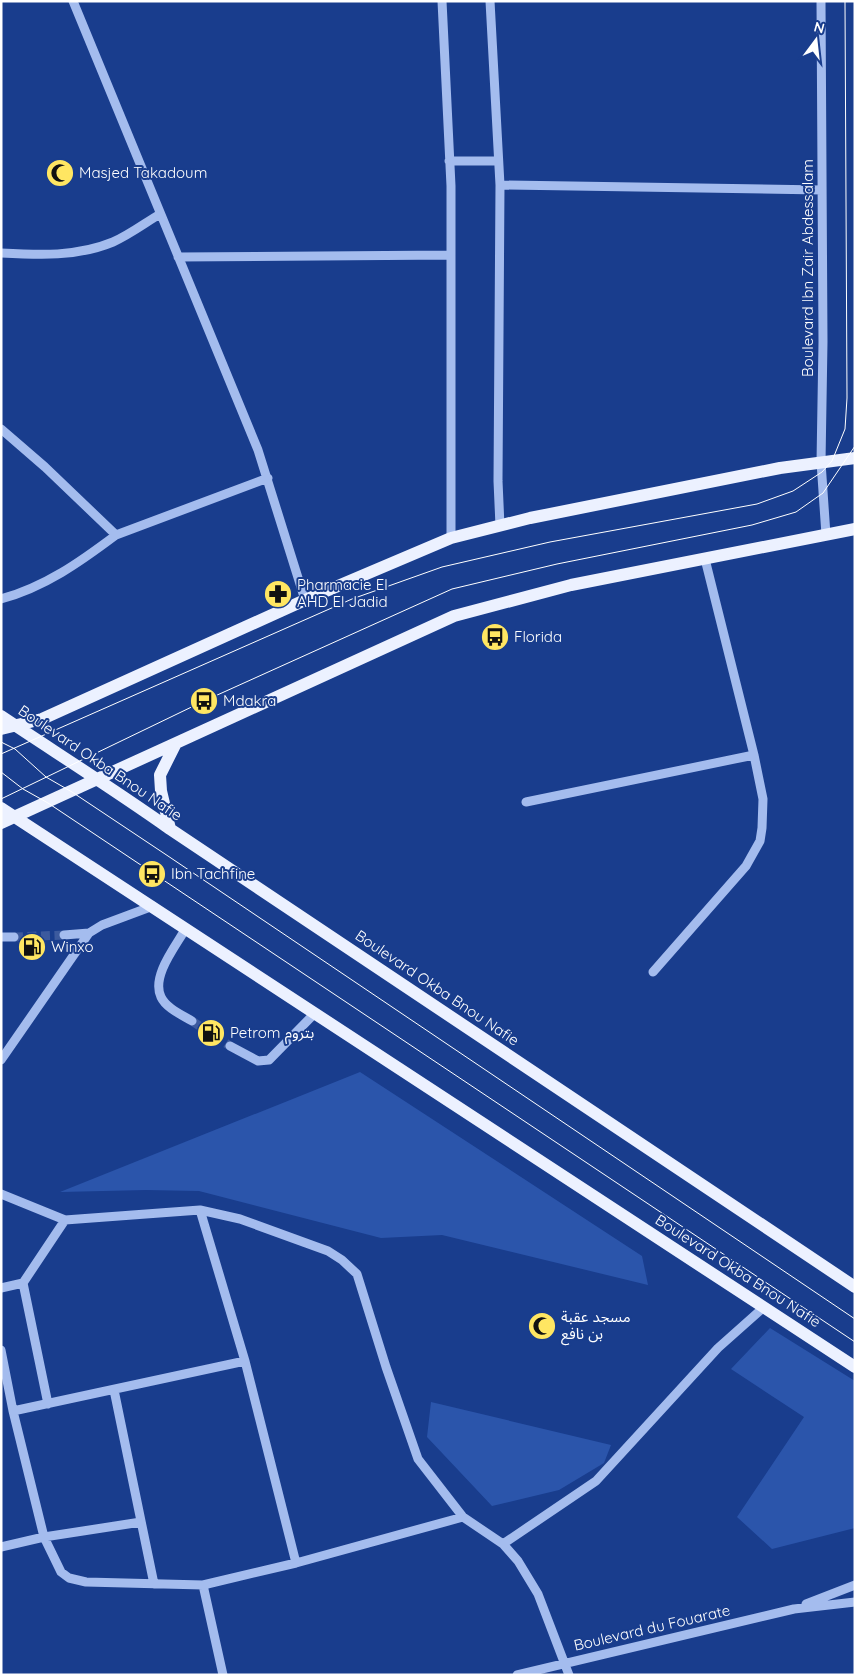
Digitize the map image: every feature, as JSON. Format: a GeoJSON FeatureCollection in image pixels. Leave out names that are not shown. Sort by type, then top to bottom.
{"type":"FeatureCollection","features":[{"type":"Feature","properties":{"kind":"main road"},"geometry":{"type":"LineString","coordinates":[[1,729],[42,719],[305,600],[451,538],[500,526],[780,468],[855,458]]}},
{"type":"Feature","properties":{"kind":"main road"},"geometry":{"type":"LineString","coordinates":[[1,823],[454,616],[571,585],[855,529]]}},
{"type":"Feature","properties":{"kind":"main road","name":"Boulevard Okba Bnou Nafie"},"geometry":{"type":"LineString","coordinates":[[1,716],[73,764],[100,779],[170,829],[855,1287]]}},
{"type":"Feature","properties":{"kind":"main road"},"geometry":{"type":"LineString","coordinates":[[170,829],[161,791],[160,776],[175,745]]}},
{"type":"Feature","properties":{"kind":"main road","name":"Boulevard Okba Bnou Nafie"},"geometry":{"type":"LineString","coordinates":[[1,808],[855,1367]]}},
{"type":"Feature","properties":{"kind":"street"},"geometry":{"type":"LineString","coordinates":[[73,1],[258,450],[268,478],[291,562],[305,600]]}},
{"type":"Feature","properties":{"kind":"street"},"geometry":{"type":"LineString","coordinates":[[442,1],[451,255],[451,538]]}},
{"type":"Feature","properties":{"kind":"street"},"geometry":{"type":"LineString","coordinates":[[490,1],[500,185],[498,481],[500,526]]}},
{"type":"Feature","properties":{"kind":"street","name":"Boulevard Ibn Zair Abdessalam"},"geometry":{"type":"LineString","coordinates":[[821,1],[821,462],[826,535]]}},
{"type":"Feature","properties":{"kind":"street"},"geometry":{"type":"LineString","coordinates":[[449,160],[498,161]]}},
{"type":"Feature","properties":{"kind":"street"},"geometry":{"type":"LineString","coordinates":[[500,185],[822,190]]}},
{"type":"Feature","properties":{"kind":"street"},"geometry":{"type":"LineString","coordinates":[[1,253],[55,256],[93,248],[114,242],[160,214]]}},
{"type":"Feature","properties":{"kind":"street"},"geometry":{"type":"LineString","coordinates":[[178,257],[451,255]]}},
{"type":"Feature","properties":{"kind":"street"},"geometry":{"type":"LineString","coordinates":[[1,429],[45,467],[116,535]]}},
{"type":"Feature","properties":{"kind":"street"},"geometry":{"type":"LineString","coordinates":[[1,599],[18,594],[58,576],[116,535],[268,478]]}},
{"type":"Feature","properties":{"kind":"street"},"geometry":{"type":"LineString","coordinates":[[652,972],[746,866],[757,846],[762,828],[764,810],[754,756],[705,559]]}},
{"type":"Feature","properties":{"kind":"street"},"geometry":{"type":"LineString","coordinates":[[526,802],[754,756]]}},
{"type":"Feature","properties":{"kind":"street"},"geometry":{"type":"LineString","coordinates":[[1,1060],[90,934],[102,925],[153,906]]}},
{"type":"Feature","properties":{"kind":"street"},"geometry":{"type":"LineString","coordinates":[[186,928],[162,974],[158,986],[161,998],[170,1007],[192,1021]]}},
{"type":"Feature","properties":{"kind":"street"},"geometry":{"type":"LineString","coordinates":[[64,935],[90,934]]}},
{"type":"Feature","properties":{"kind":"street"},"geometry":{"type":"LineString","coordinates":[[1,937],[14,937]]}},
{"type":"Feature","properties":{"kind":"street"},"geometry":{"type":"LineString","coordinates":[[230,1046],[258,1062],[269,1060],[315,1013]]}},
{"type":"Feature","properties":{"kind":"street"},"geometry":{"type":"LineString","coordinates":[[1,1194],[65,1220],[200,1210],[240,1220],[328,1252],[357,1274],[386,1367],[418,1458],[463,1516],[503,1544],[518,1561],[538,1594],[569,1675]]}},
{"type":"Feature","properties":{"kind":"street"},"geometry":{"type":"LineString","coordinates":[[200,1210],[245,1361],[296,1563]]}},
{"type":"Feature","properties":{"kind":"street"},"geometry":{"type":"LineString","coordinates":[[48,1404],[24,1283],[65,1220]]}},
{"type":"Feature","properties":{"kind":"street"},"geometry":{"type":"LineString","coordinates":[[1,1288],[24,1283]]}},
{"type":"Feature","properties":{"kind":"street"},"geometry":{"type":"LineString","coordinates":[[503,1544],[596,1481],[718,1348],[764,1307]]}},
{"type":"Feature","properties":{"kind":"street"},"geometry":{"type":"LineString","coordinates":[[1,1350],[44,1537],[59,1568],[70,1578],[79,1582],[204,1584],[296,1563],[463,1516]]}},
{"type":"Feature","properties":{"kind":"street"},"geometry":{"type":"LineString","coordinates":[[14,1412],[245,1361]]}},
{"type":"Feature","properties":{"kind":"street"},"geometry":{"type":"LineString","coordinates":[[114,1390],[154,1584]]}},
{"type":"Feature","properties":{"kind":"street"},"geometry":{"type":"LineString","coordinates":[[1,1547],[44,1537],[141,1522]]}},
{"type":"Feature","properties":{"kind":"street"},"geometry":{"type":"LineString","coordinates":[[204,1584],[224,1675]]}},
{"type":"Feature","properties":{"kind":"street","name":"Boulevard du Fouarate"},"geometry":{"type":"LineString","coordinates":[[794,1609],[855,1585]]}},
{"type":"Feature","properties":{"kind":"street","name":"Boulevard du Fouarate"},"geometry":{"type":"LineString","coordinates":[[517,1675],[794,1609],[855,1602]]}},
{"type":"Feature","properties":{"kind":"shaded area"},"geometry":{"type":"Polygon","coordinates":[[[360,1072],[642,1256],[648,1285],[442,1235],[381,1238],[199,1191],[60,1192],[360,1072]]]}},
{"type":"Feature","properties":{"kind":"shaded area"},"geometry":{"type":"Polygon","coordinates":[[[770,1328],[855,1381],[855,1528],[772,1549],[737,1517],[804,1417],[731,1369],[770,1328]]]}},
{"type":"Feature","properties":{"kind":"shaded area"},"geometry":{"type":"Polygon","coordinates":[[[431,1402],[611,1445],[604,1463],[559,1490],[492,1506],[427,1437],[431,1402]]]}},
{"type":"Feature","properties":{"kind":"tunnel"},"geometry":{"type":"LineString","coordinates":[[14,937],[64,935]]}},
{"type":"Feature","properties":{"kind":"tunnel"},"geometry":{"type":"LineString","coordinates":[[192,1021],[230,1046]]}},
{"type":"Feature","properties":{"kind":"tram line"},"geometry":{"type":"LineString","coordinates":[[1,754],[352,599],[442,567],[550,542],[757,504],[793,491],[822,472],[832,461],[845,429],[847,398],[845,1]]}},
{"type":"Feature","properties":{"kind":"tram line"},"geometry":{"type":"LineString","coordinates":[[1,799],[204,701],[452,589],[557,564],[752,525],[796,512],[823,493],[855,446]]}},
{"type":"Feature","properties":{"kind":"tram line"},"geometry":{"type":"LineString","coordinates":[[1,742],[15,749],[46,777],[72,792],[168,856],[855,1319]]}},
{"type":"Feature","properties":{"kind":"tram line"},"geometry":{"type":"LineString","coordinates":[[1,772],[23,789],[48,803],[855,1342]]}},
{"type":"Feature","properties":{"kind":"place","name":"Masjed Takadoum"},"geometry":{"type":"Point","coordinates":[60,173]}},
{"type":"Feature","properties":{"kind":"place","name":"Pharmacie El AHD El Jadid"},"geometry":{"type":"Point","coordinates":[278,594]}},
{"type":"Feature","properties":{"kind":"place","name":"Florida"},"geometry":{"type":"Point","coordinates":[495,637]}},
{"type":"Feature","properties":{"kind":"place","name":"Mdakra"},"geometry":{"type":"Point","coordinates":[204,701]}},
{"type":"Feature","properties":{"kind":"place","name":"Ibn Tachfine"},"geometry":{"type":"Point","coordinates":[152,874]}},
{"type":"Feature","properties":{"kind":"place","name":"Winxo"},"geometry":{"type":"Point","coordinates":[32,947]}},
{"type":"Feature","properties":{"kind":"place","name":"Petrom بتروم"},"geometry":{"type":"Point","coordinates":[211,1033]}},
{"type":"Feature","properties":{"kind":"place","name":"مسجد عقبة بن نافع"},"geometry":{"type":"Point","coordinates":[542,1326]}}]}
